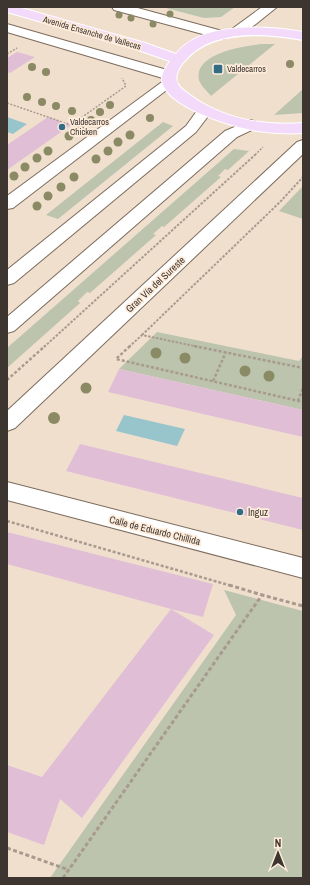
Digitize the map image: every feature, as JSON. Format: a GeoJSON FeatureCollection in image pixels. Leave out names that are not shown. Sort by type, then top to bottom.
{"type":"FeatureCollection","features":[{"type":"Feature","properties":{"kind":"main road","name":"Avenida Ensanche de Vallecas"},"geometry":{"type":"LineString","coordinates":[[7,8],[140,46],[177,59]]}},
{"type":"Feature","properties":{"kind":"main road"},"geometry":{"type":"LineString","coordinates":[[301,34],[278,31],[237,32],[221,35],[192,47],[177,59],[170,78],[174,90],[185,99],[204,111],[225,120],[278,128],[303,128]]}},
{"type":"Feature","properties":{"kind":"main road"},"geometry":{"type":"LineString","coordinates":[[177,43],[192,47]]}},
{"type":"Feature","properties":{"kind":"street"},"geometry":{"type":"LineString","coordinates":[[119,7],[221,35]]}},
{"type":"Feature","properties":{"kind":"street"},"geometry":{"type":"LineString","coordinates":[[237,32],[270,7]]}},
{"type":"Feature","properties":{"kind":"street","name":"Avenida Ensanche de Vallecas"},"geometry":{"type":"LineString","coordinates":[[7,28],[170,78]]}},
{"type":"Feature","properties":{"kind":"street"},"geometry":{"type":"LineString","coordinates":[[7,204],[170,78]]}},
{"type":"Feature","properties":{"kind":"street"},"geometry":{"type":"LineString","coordinates":[[7,279],[191,129],[204,111]]}},
{"type":"Feature","properties":{"kind":"street"},"geometry":{"type":"LineString","coordinates":[[7,327],[231,134],[251,125]]}},
{"type":"Feature","properties":{"kind":"street","name":"Gran Vía del Sureste"},"geometry":{"type":"LineString","coordinates":[[7,423],[303,145]]}},
{"type":"Feature","properties":{"kind":"street","name":"Calle de Eduardo Chillida"},"geometry":{"type":"LineString","coordinates":[[7,492],[303,568]]}},
{"type":"Feature","properties":{"kind":"path"},"geometry":{"type":"LineString","coordinates":[[7,54],[21,46]]}},
{"type":"Feature","properties":{"kind":"path"},"geometry":{"type":"LineString","coordinates":[[7,103],[71,124],[126,86],[121,77]]}},
{"type":"Feature","properties":{"kind":"path"},"geometry":{"type":"LineString","coordinates":[[7,380],[263,147]]}},
{"type":"Feature","properties":{"kind":"path"},"geometry":{"type":"LineString","coordinates":[[303,177],[280,202],[116,359],[303,402]]}},
{"type":"Feature","properties":{"kind":"path"},"geometry":{"type":"LineString","coordinates":[[142,335],[303,368]]}},
{"type":"Feature","properties":{"kind":"path"},"geometry":{"type":"LineString","coordinates":[[213,381],[226,352]]}},
{"type":"Feature","properties":{"kind":"path"},"geometry":{"type":"LineString","coordinates":[[298,401],[303,388]]}},
{"type":"Feature","properties":{"kind":"path"},"geometry":{"type":"LineString","coordinates":[[7,521],[303,606]]}},
{"type":"Feature","properties":{"kind":"path"},"geometry":{"type":"LineString","coordinates":[[63,878],[262,595]]}},
{"type":"Feature","properties":{"kind":"path"},"geometry":{"type":"LineString","coordinates":[[7,848],[69,870]]}},
{"type":"Feature","properties":{"kind":"green space"},"geometry":{"type":"Polygon","coordinates":[[[162,7],[235,7],[221,17],[204,18],[162,7]]]}},
{"type":"Feature","properties":{"kind":"green space"},"geometry":{"type":"Polygon","coordinates":[[[261,44],[275,44],[211,96],[199,80],[199,71],[204,63],[211,57],[232,49],[261,44]]]}},
{"type":"Feature","properties":{"kind":"green space"},"geometry":{"type":"Polygon","coordinates":[[[303,89],[303,113],[274,115],[303,89]]]}},
{"type":"Feature","properties":{"kind":"green space"},"geometry":{"type":"Polygon","coordinates":[[[163,122],[173,126],[58,219],[46,215],[163,122]]]}},
{"type":"Feature","properties":{"kind":"green space"},"geometry":{"type":"Polygon","coordinates":[[[234,149],[249,151],[228,170],[225,169],[218,176],[221,177],[164,227],[162,226],[153,234],[156,235],[90,293],[87,292],[78,301],[80,303],[7,368],[7,348],[234,149]]]}},
{"type":"Feature","properties":{"kind":"green space"},"geometry":{"type":"Polygon","coordinates":[[[303,186],[303,219],[279,211],[303,186]]]}},
{"type":"Feature","properties":{"kind":"green space"},"geometry":{"type":"Polygon","coordinates":[[[157,332],[299,361],[303,356],[303,410],[119,369],[157,332]]]}},
{"type":"Feature","properties":{"kind":"green space"},"geometry":{"type":"Polygon","coordinates":[[[224,590],[303,611],[303,878],[50,878],[236,615],[224,590]]]}},
{"type":"Feature","properties":{"kind":"water"},"geometry":{"type":"Polygon","coordinates":[[[7,117],[27,124],[13,134],[7,132],[7,117]]]}},
{"type":"Feature","properties":{"kind":"water"},"geometry":{"type":"Polygon","coordinates":[[[124,415],[185,429],[177,446],[116,431],[124,415]]]}},
{"type":"Feature","properties":{"kind":"building"},"geometry":{"type":"Polygon","coordinates":[[[17,52],[35,57],[10,73],[7,72],[7,58],[17,52]]]}},
{"type":"Feature","properties":{"kind":"building"},"geometry":{"type":"Polygon","coordinates":[[[48,117],[71,125],[7,170],[7,145],[48,117]]]}},
{"type":"Feature","properties":{"kind":"building"},"geometry":{"type":"Polygon","coordinates":[[[119,369],[303,410],[303,437],[108,392],[119,369]]]}},
{"type":"Feature","properties":{"kind":"building"},"geometry":{"type":"Polygon","coordinates":[[[80,444],[303,498],[303,530],[66,471],[80,444]]]}},
{"type":"Feature","properties":{"kind":"building"},"geometry":{"type":"Polygon","coordinates":[[[7,532],[213,584],[203,617],[7,564],[7,532]]]}},
{"type":"Feature","properties":{"kind":"building"},"geometry":{"type":"Polygon","coordinates":[[[171,609],[214,635],[82,818],[60,799],[44,845],[7,832],[7,765],[42,777],[171,609]]]}},
{"type":"Feature","properties":{"kind":"place","name":"Valdecarros"},"geometry":{"type":"Point","coordinates":[218,69]}},
{"type":"Feature","properties":{"kind":"place","name":"Valdecarros Chicken"},"geometry":{"type":"Point","coordinates":[62,127]}},
{"type":"Feature","properties":{"kind":"place","name":"Inguz"},"geometry":{"type":"Point","coordinates":[240,512]}}]}
